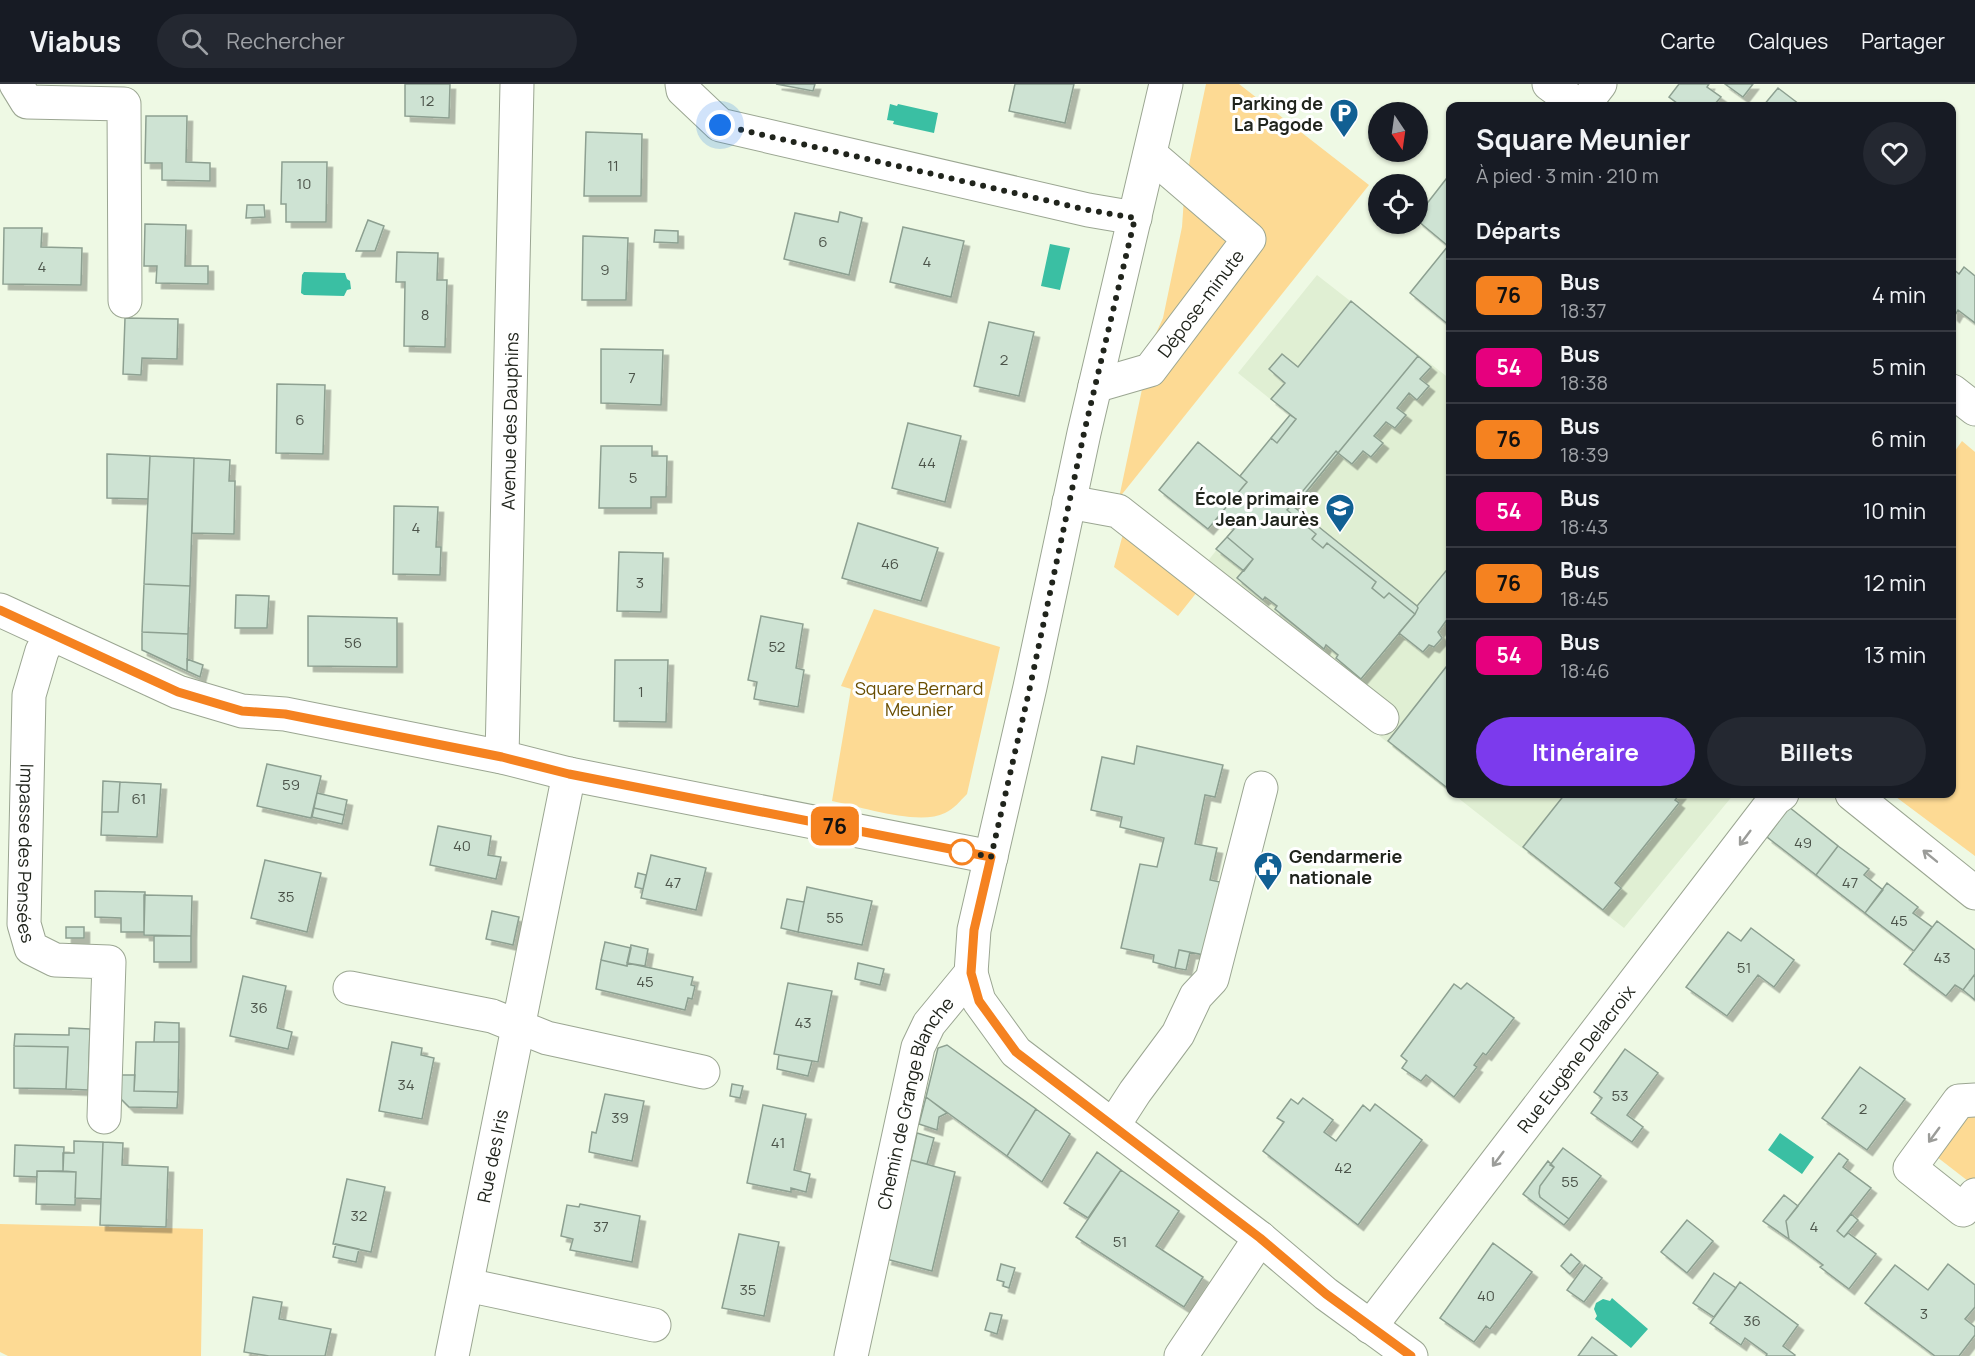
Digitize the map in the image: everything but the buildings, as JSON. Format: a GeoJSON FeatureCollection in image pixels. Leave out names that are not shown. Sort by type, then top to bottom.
{"type":"FeatureCollection","features":[{"type":"Feature","properties":{"kind":"street"},"geometry":{"type":"LineString","coordinates":[[16,84],[27,102],[124,104],[125,301]]}},
{"type":"Feature","properties":{"kind":"street","name":"Avenue des Dauphins"},"geometry":{"type":"LineString","coordinates":[[502,757],[517,84]]}},
{"type":"Feature","properties":{"kind":"street"},"geometry":{"type":"LineString","coordinates":[[682,84],[683,90],[720,125],[1088,210],[1135,218]]}},
{"type":"Feature","properties":{"kind":"street"},"geometry":{"type":"LineString","coordinates":[[1166,84],[1095,386],[1030,687],[974,930],[971,973],[979,1001],[1016,1052],[1260,1238],[1326,1294],[1411,1356]]}},
{"type":"Feature","properties":{"kind":"street"},"geometry":{"type":"LineString","coordinates":[[1549,84],[1575,102]]}},
{"type":"Feature","properties":{"kind":"street"},"geometry":{"type":"LineString","coordinates":[[1584,102],[1600,84]]}},
{"type":"Feature","properties":{"kind":"street","name":"Dépose-minute"},"geometry":{"type":"LineString","coordinates":[[1095,386],[1150,370],[1250,239],[1150,154]]}},
{"type":"Feature","properties":{"kind":"street"},"geometry":{"type":"LineString","coordinates":[[1956,394],[1975,409]]}},
{"type":"Feature","properties":{"kind":"street"},"geometry":{"type":"LineString","coordinates":[[1069,502],[1118,511],[1382,718]]}},
{"type":"Feature","properties":{"kind":"street"},"geometry":{"type":"LineString","coordinates":[[0,610],[178,692],[242,711],[285,714],[502,757],[569,774],[991,857]]}},
{"type":"Feature","properties":{"kind":"street","name":"Impasse des Pensées"},"geometry":{"type":"LineString","coordinates":[[52,634],[42,651],[29,695],[24,924],[31,948],[55,960],[109,962],[104,1117]]}},
{"type":"Feature","properties":{"kind":"street","name":"Rue des Iris"},"geometry":{"type":"LineString","coordinates":[[452,1356],[569,774]]}},
{"type":"Feature","properties":{"kind":"street"},"geometry":{"type":"LineString","coordinates":[[1113,1126],[1178,1034],[1196,996],[1212,979],[1261,788]]}},
{"type":"Feature","properties":{"kind":"street","name":"Rue Eugène Delacroix"},"geometry":{"type":"LineString","coordinates":[[1370,1327],[1768,808],[1778,798]]}},
{"type":"Feature","properties":{"kind":"street"},"geometry":{"type":"LineString","coordinates":[[1857,798],[1975,893]]}},
{"type":"Feature","properties":{"kind":"street","name":"Chemin de Grange Blanche"},"geometry":{"type":"LineString","coordinates":[[850,1356],[918,1047],[929,1024],[971,973]]}},
{"type":"Feature","properties":{"kind":"street"},"geometry":{"type":"LineString","coordinates":[[350,988],[492,1016],[547,1038],[704,1072]]}},
{"type":"Feature","properties":{"kind":"street"},"geometry":{"type":"LineString","coordinates":[[1975,1100],[1959,1101],[1910,1168],[1963,1210],[1975,1195]]}},
{"type":"Feature","properties":{"kind":"street"},"geometry":{"type":"LineString","coordinates":[[1181,1356],[1260,1238]]}},
{"type":"Feature","properties":{"kind":"street"},"geometry":{"type":"LineString","coordinates":[[467,1285],[654,1325]]}},
{"type":"Feature","properties":{"kind":"shaded area","name":"École primaire Jean Jaurès"},"geometry":{"type":"Polygon","coordinates":[[[1317,275],[1446,376],[1446,789],[1189,585],[1233,529],[1218,517],[1246,482],[1240,476],[1290,415],[1238,373],[1317,275]]]}},
{"type":"Feature","properties":{"kind":"shaded area"},"geometry":{"type":"Polygon","coordinates":[[[1458,798],[1731,798],[1624,928],[1458,798]]]}},
{"type":"Feature","properties":{"kind":"green space"},"geometry":{"type":"Polygon","coordinates":[[[1206,84],[1239,84],[1368,186],[1119,498],[1152,342],[1163,318],[1182,227],[1185,183],[1206,84]]]}},
{"type":"Feature","properties":{"kind":"green space"},"geometry":{"type":"Polygon","coordinates":[[[1962,441],[1975,452],[1975,856],[1897,798],[1956,798],[1956,449],[1962,441]]]}},
{"type":"Feature","properties":{"kind":"green space"},"geometry":{"type":"Polygon","coordinates":[[[1123,534],[1197,592],[1178,616],[1114,567],[1123,534]]]}},
{"type":"Feature","properties":{"kind":"green space","name":"Square Bernard Meunier"},"geometry":{"type":"Polygon","coordinates":[[[874,609],[1000,647],[967,794],[945,813],[921,817],[906,816],[832,801],[851,689],[841,686],[874,609]]]}},
{"type":"Feature","properties":{"kind":"green space"},"geometry":{"type":"Polygon","coordinates":[[[1963,1115],[1975,1116],[1975,1179],[1968,1181],[1937,1157],[1963,1115]]]}},
{"type":"Feature","properties":{"kind":"green space"},"geometry":{"type":"Polygon","coordinates":[[[0,1224],[203,1229],[201,1356],[8,1356],[0,1352],[0,1224]]]}},
{"type":"Feature","properties":{"kind":"water"},"geometry":{"type":"Polygon","coordinates":[[[890,104],[938,113],[934,133],[893,124],[894,121],[887,120],[890,104]]]}},
{"type":"Feature","properties":{"kind":"water"},"geometry":{"type":"Polygon","coordinates":[[[1050,244],[1070,248],[1060,290],[1041,286],[1050,244]]]}},
{"type":"Feature","properties":{"kind":"water"},"geometry":{"type":"Polygon","coordinates":[[[304,272],[345,273],[350,281],[351,289],[347,290],[344,296],[304,295],[301,293],[304,272]]]}},
{"type":"Feature","properties":{"kind":"water"},"geometry":{"type":"Polygon","coordinates":[[[1780,1133],[1814,1157],[1802,1174],[1768,1150],[1780,1133]]]}},
{"type":"Feature","properties":{"kind":"water"},"geometry":{"type":"Polygon","coordinates":[[[1612,1298],[1648,1329],[1631,1348],[1595,1319],[1597,1316],[1594,1309],[1596,1303],[1603,1299],[1610,1301],[1612,1298]]]}},
{"type":"Feature","properties":{"kind":"bus line","name":"76"},"geometry":{"type":"LineString","coordinates":[[0,610],[178,692],[242,711],[285,714],[502,757],[569,774],[991,857],[974,930],[971,973],[979,1001],[1016,1052],[1260,1238],[1326,1294],[1411,1356]]}},
{"type":"Feature","properties":{"kind":"place","name":"Parking de La Pagode"},"geometry":{"type":"Point","coordinates":[1344,138]}},
{"type":"Feature","properties":{"kind":"place","name":"École primaire Jean Jaurès"},"geometry":{"type":"Point","coordinates":[1340,534]}},
{"type":"Feature","properties":{"kind":"place","name":"Gendarmerie nationale"},"geometry":{"type":"Point","coordinates":[1268,892]}},
{"type":"Feature","properties":{"kind":"route"},"geometry":{"type":"LineString","coordinates":[[720,125],[1088,210],[1135,218],[1084,433],[991,857],[959,851],[962,852]]}}]}
